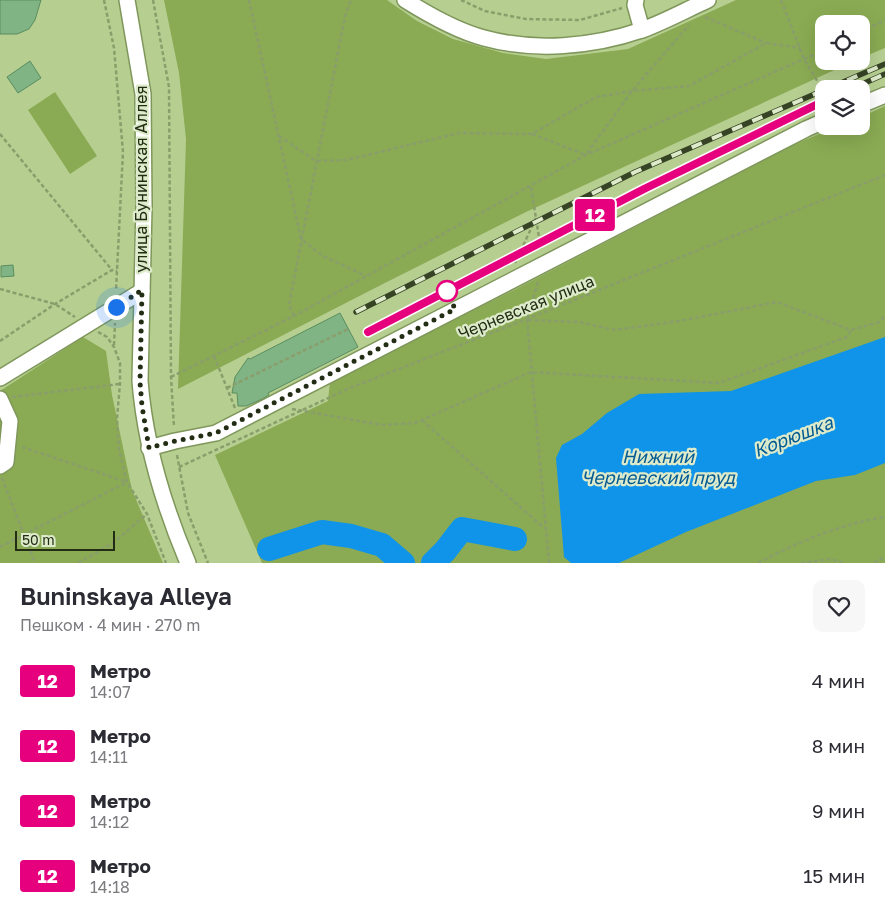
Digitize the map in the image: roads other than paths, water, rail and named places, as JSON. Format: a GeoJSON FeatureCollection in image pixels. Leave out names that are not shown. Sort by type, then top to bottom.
{"type":"FeatureCollection","features":[{"type":"Feature","properties":{"kind":"street","name":"улица Бунинская Аллея"},"geometry":{"type":"LineString","coordinates":[[127,0],[143,94],[140,382],[142,406],[149,448],[158,484],[170,520],[188,563]]}},
{"type":"Feature","properties":{"kind":"street"},"geometry":{"type":"LineString","coordinates":[[405,0],[442,22],[484,38],[556,47],[589,43],[642,30],[708,0]]}},
{"type":"Feature","properties":{"kind":"street"},"geometry":{"type":"LineString","coordinates":[[636,3],[642,30]]}},
{"type":"Feature","properties":{"kind":"street"},"geometry":{"type":"LineString","coordinates":[[870,101],[885,95]]}},
{"type":"Feature","properties":{"kind":"street"},"geometry":{"type":"LineString","coordinates":[[149,448],[216,433],[815,124]]}},
{"type":"Feature","properties":{"kind":"street"},"geometry":{"type":"LineString","coordinates":[[0,378],[142,290]]}},
{"type":"Feature","properties":{"kind":"street"},"geometry":{"type":"LineString","coordinates":[[0,466],[6,462],[10,420],[5,398]]}},
{"type":"Feature","properties":{"kind":"water","name":"Нижний Черневский пруд"},"geometry":{"type":"Polygon","coordinates":[[[885,337],[885,463],[855,475],[816,481],[686,532],[619,563],[571,563],[564,557],[556,458],[562,445],[582,434],[607,413],[639,394],[731,391],[885,337]]]}},
{"type":"Feature","properties":{"kind":"waterway","name":"Корюшка"},"geometry":{"type":"LineString","coordinates":[[433,563],[462,529],[515,539]]}},
{"type":"Feature","properties":{"kind":"waterway","name":"Корюшка"},"geometry":{"type":"LineString","coordinates":[[269,549],[322,532],[351,536],[382,545],[403,563]]}},
{"type":"Feature","properties":{"kind":"railway"},"geometry":{"type":"LineString","coordinates":[[848,80],[885,64]]}},
{"type":"Feature","properties":{"kind":"railway"},"geometry":{"type":"LineString","coordinates":[[870,81],[885,74]]}},
{"type":"Feature","properties":{"kind":"railway"},"geometry":{"type":"LineString","coordinates":[[356,312],[635,172],[815,94]]}},
{"type":"Feature","properties":{"kind":"railway"},"geometry":{"type":"LineString","coordinates":[[367,332],[643,189],[815,105]]}},
{"type":"Feature","properties":{"kind":"metro line","name":"12"},"geometry":{"type":"LineString","coordinates":[[368,332],[644,189],[815,105]]}}]}
